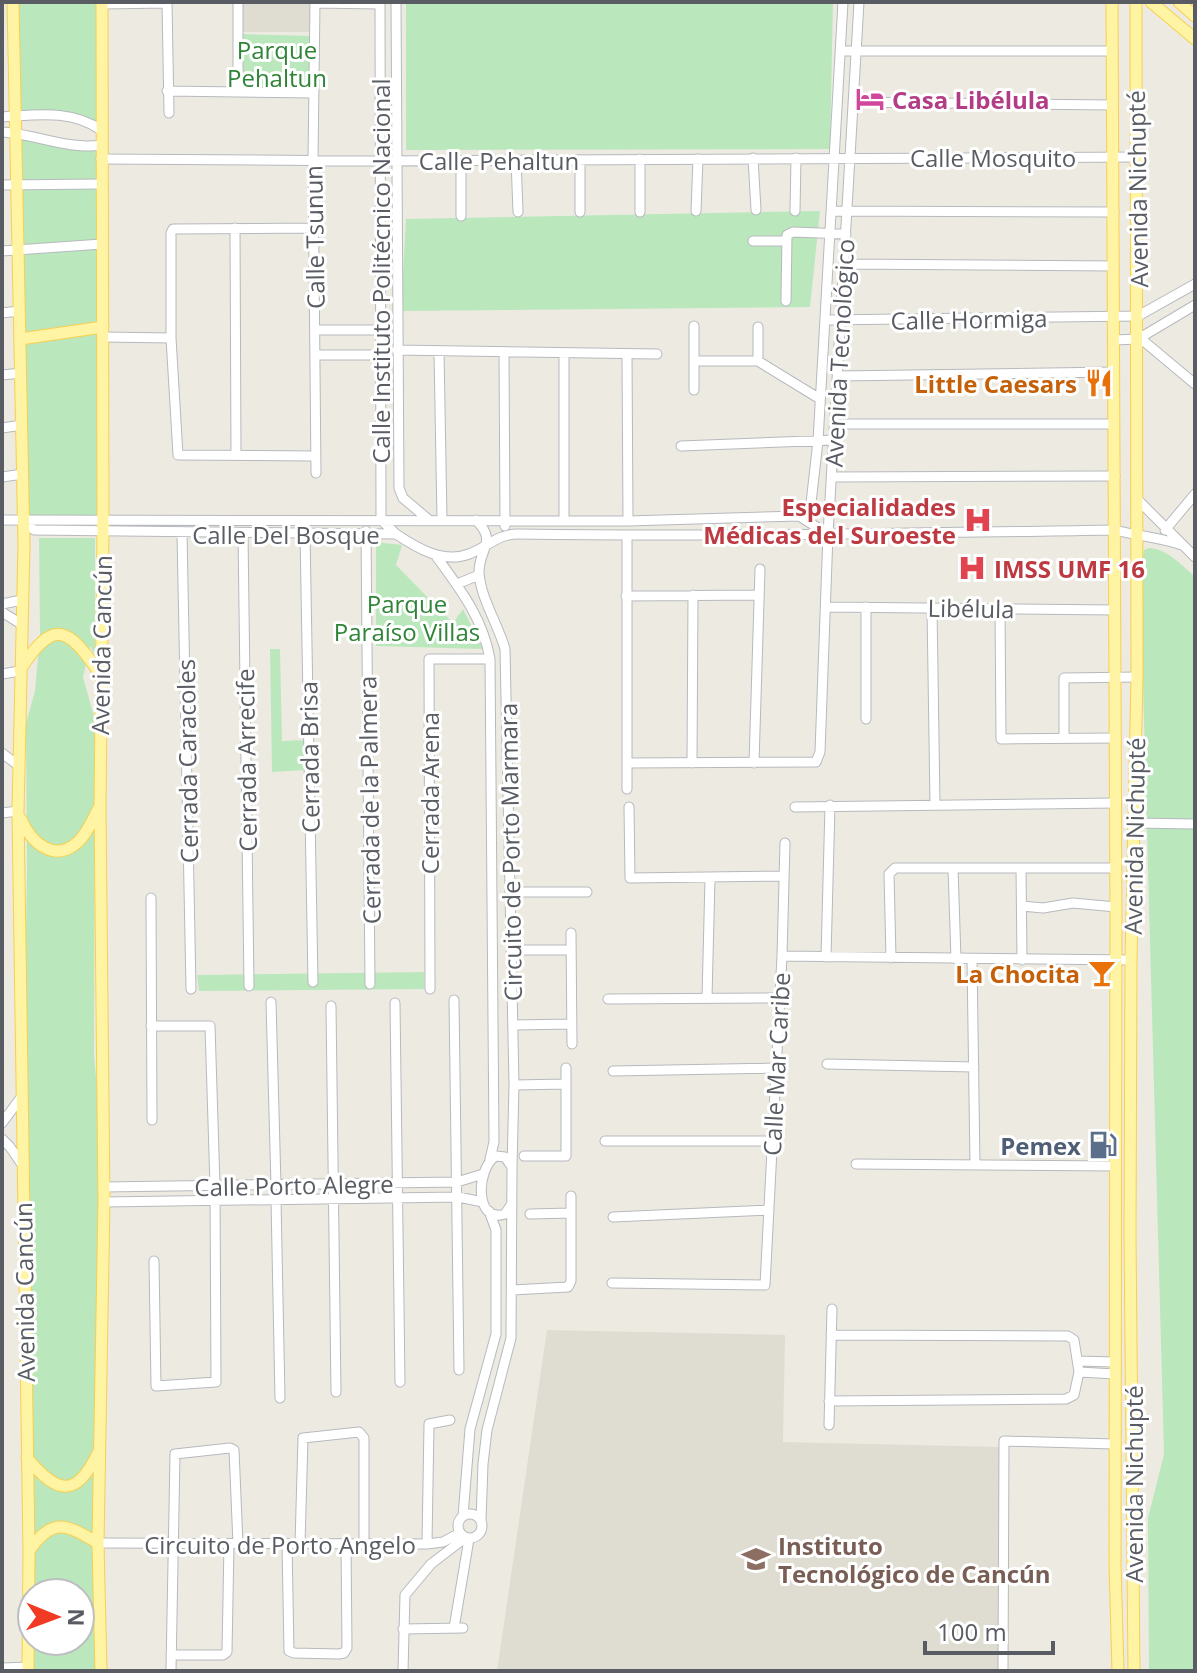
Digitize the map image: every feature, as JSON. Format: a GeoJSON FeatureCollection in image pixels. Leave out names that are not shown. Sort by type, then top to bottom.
{"type":"FeatureCollection","features":[{"type":"Feature","properties":{"kind":"main road","name":"Avenida Cancún"},"geometry":{"type":"LineString","coordinates":[[13,2],[16,116],[8,132],[17,185],[24,522],[18,811],[28,1669]]}},
{"type":"Feature","properties":{"kind":"main road","name":"Avenida Nichupté"},"geometry":{"type":"LineString","coordinates":[[1112,2],[1118,1671]]}},
{"type":"Feature","properties":{"kind":"main road","name":"Avenida Nichupté"},"geometry":{"type":"LineString","coordinates":[[1134,1671],[1130,1234],[1139,338],[1136,2]]}},
{"type":"Feature","properties":{"kind":"main road"},"geometry":{"type":"LineString","coordinates":[[1151,2],[1195,39]]}},
{"type":"Feature","properties":{"kind":"main road"},"geometry":{"type":"LineString","coordinates":[[1179,2],[1195,16]]}},
{"type":"Feature","properties":{"kind":"main road","name":"Avenida Cancún"},"geometry":{"type":"LineString","coordinates":[[101,1671],[98,1543],[104,1202],[100,808],[102,3]]}},
{"type":"Feature","properties":{"kind":"main road"},"geometry":{"type":"LineString","coordinates":[[20,339],[103,332]]}},
{"type":"Feature","properties":{"kind":"main road"},"geometry":{"type":"LineString","coordinates":[[20,671],[39,642],[59,635],[71,638],[84,649],[101,674]]}},
{"type":"Feature","properties":{"kind":"main road"},"geometry":{"type":"LineString","coordinates":[[18,811],[35,842],[56,851],[78,842],[100,808]]}},
{"type":"Feature","properties":{"kind":"main road"},"geometry":{"type":"LineString","coordinates":[[1116,1235],[1130,1234]]}},
{"type":"Feature","properties":{"kind":"main road"},"geometry":{"type":"LineString","coordinates":[[26,1458],[52,1483],[70,1485],[88,1472],[99,1450]]}},
{"type":"Feature","properties":{"kind":"main road"},"geometry":{"type":"LineString","coordinates":[[29,1551],[44,1533],[59,1526],[74,1529],[98,1543]]}},
{"type":"Feature","properties":{"kind":"street"},"geometry":{"type":"LineString","coordinates":[[238,2],[238,92]]}},
{"type":"Feature","properties":{"kind":"street"},"geometry":{"type":"LineString","coordinates":[[315,2],[380,3]]}},
{"type":"Feature","properties":{"kind":"street","name":"Calle Tsunun"},"geometry":{"type":"LineString","coordinates":[[315,2],[316,473]]}},
{"type":"Feature","properties":{"kind":"street","name":"Calle Instituto Politécnico Nacional"},"geometry":{"type":"LineString","coordinates":[[396,2],[399,488],[403,498],[429,520]]}},
{"type":"Feature","properties":{"kind":"street","name":"Avenida Tecnológico"},"geometry":{"type":"LineString","coordinates":[[799,516],[807,511],[811,503],[818,441],[843,2]]}},
{"type":"Feature","properties":{"kind":"street","name":"Avenida Tecnológico"},"geometry":{"type":"LineString","coordinates":[[754,763],[816,762],[820,752],[828,534],[859,2]]}},
{"type":"Feature","properties":{"kind":"street"},"geometry":{"type":"LineString","coordinates":[[102,3],[167,3],[169,113]]}},
{"type":"Feature","properties":{"kind":"street","name":"Calle Instituto Politécnico Nacional"},"geometry":{"type":"LineString","coordinates":[[380,3],[381,520]]}},
{"type":"Feature","properties":{"kind":"street"},"geometry":{"type":"LineString","coordinates":[[840,51],[1113,51]]}},
{"type":"Feature","properties":{"kind":"street"},"geometry":{"type":"LineString","coordinates":[[167,91],[313,93]]}},
{"type":"Feature","properties":{"kind":"street"},"geometry":{"type":"LineString","coordinates":[[853,102],[1113,105]]}},
{"type":"Feature","properties":{"kind":"street"},"geometry":{"type":"LineString","coordinates":[[2,117],[52,114],[74,117],[101,130]]}},
{"type":"Feature","properties":{"kind":"street"},"geometry":{"type":"LineString","coordinates":[[8,132],[89,147],[101,145]]}},
{"type":"Feature","properties":{"kind":"street","name":"Calle Pehaltun"},"geometry":{"type":"LineString","coordinates":[[101,159],[461,161],[850,157]]}},
{"type":"Feature","properties":{"kind":"street","name":"Calle Mosquito"},"geometry":{"type":"LineString","coordinates":[[850,157],[1137,157]]}},
{"type":"Feature","properties":{"kind":"street"},"geometry":{"type":"LineString","coordinates":[[753,158],[756,210]]}},
{"type":"Feature","properties":{"kind":"street"},"geometry":{"type":"LineString","coordinates":[[795,211],[796,158]]}},
{"type":"Feature","properties":{"kind":"street"},"geometry":{"type":"LineString","coordinates":[[640,159],[640,212]]}},
{"type":"Feature","properties":{"kind":"street"},"geometry":{"type":"LineString","coordinates":[[696,211],[698,159]]}},
{"type":"Feature","properties":{"kind":"street"},"geometry":{"type":"LineString","coordinates":[[516,160],[518,212]]}},
{"type":"Feature","properties":{"kind":"street"},"geometry":{"type":"LineString","coordinates":[[580,160],[580,212]]}},
{"type":"Feature","properties":{"kind":"street"},"geometry":{"type":"LineString","coordinates":[[461,161],[461,216]]}},
{"type":"Feature","properties":{"kind":"street"},"geometry":{"type":"LineString","coordinates":[[2,185],[101,184]]}},
{"type":"Feature","properties":{"kind":"street"},"geometry":{"type":"LineString","coordinates":[[831,211],[1114,212]]}},
{"type":"Feature","properties":{"kind":"street"},"geometry":{"type":"LineString","coordinates":[[235,228],[236,455]]}},
{"type":"Feature","properties":{"kind":"street"},"geometry":{"type":"LineString","coordinates":[[314,228],[173,229],[171,338],[178,455],[315,456]]}},
{"type":"Feature","properties":{"kind":"street"},"geometry":{"type":"LineString","coordinates":[[786,301],[787,235],[793,232],[846,234]]}},
{"type":"Feature","properties":{"kind":"street"},"geometry":{"type":"LineString","coordinates":[[753,241],[785,241]]}},
{"type":"Feature","properties":{"kind":"street"},"geometry":{"type":"LineString","coordinates":[[2,251],[102,244]]}},
{"type":"Feature","properties":{"kind":"street"},"geometry":{"type":"LineString","coordinates":[[844,264],[1114,266]]}},
{"type":"Feature","properties":{"kind":"street"},"geometry":{"type":"LineString","coordinates":[[1138,316],[1195,284]]}},
{"type":"Feature","properties":{"kind":"street"},"geometry":{"type":"LineString","coordinates":[[1114,340],[1139,338],[1195,305]]}},
{"type":"Feature","properties":{"kind":"street"},"geometry":{"type":"LineString","coordinates":[[2,313],[19,311]]}},
{"type":"Feature","properties":{"kind":"street","name":"Calle Hormiga"},"geometry":{"type":"LineString","coordinates":[[825,320],[1138,316]]}},
{"type":"Feature","properties":{"kind":"street"},"geometry":{"type":"LineString","coordinates":[[694,326],[694,390]]}},
{"type":"Feature","properties":{"kind":"street"},"geometry":{"type":"LineString","coordinates":[[758,327],[758,361]]}},
{"type":"Feature","properties":{"kind":"street"},"geometry":{"type":"LineString","coordinates":[[315,330],[380,330]]}},
{"type":"Feature","properties":{"kind":"street"},"geometry":{"type":"LineString","coordinates":[[103,332],[171,338]]}},
{"type":"Feature","properties":{"kind":"street"},"geometry":{"type":"LineString","coordinates":[[1139,338],[1195,384]]}},
{"type":"Feature","properties":{"kind":"street"},"geometry":{"type":"LineString","coordinates":[[397,350],[657,354]]}},
{"type":"Feature","properties":{"kind":"street"},"geometry":{"type":"LineString","coordinates":[[439,351],[442,520]]}},
{"type":"Feature","properties":{"kind":"street"},"geometry":{"type":"LineString","coordinates":[[504,352],[505,534]]}},
{"type":"Feature","properties":{"kind":"street"},"geometry":{"type":"LineString","coordinates":[[564,353],[564,521]]}},
{"type":"Feature","properties":{"kind":"street"},"geometry":{"type":"LineString","coordinates":[[627,354],[628,521]]}},
{"type":"Feature","properties":{"kind":"street"},"geometry":{"type":"LineString","coordinates":[[315,355],[379,355]]}},
{"type":"Feature","properties":{"kind":"street"},"geometry":{"type":"LineString","coordinates":[[694,361],[758,361],[820,399]]}},
{"type":"Feature","properties":{"kind":"street"},"geometry":{"type":"LineString","coordinates":[[838,376],[1114,372]]}},
{"type":"Feature","properties":{"kind":"street"},"geometry":{"type":"LineString","coordinates":[[2,375],[21,373]]}},
{"type":"Feature","properties":{"kind":"street"},"geometry":{"type":"LineString","coordinates":[[835,424],[1114,424]]}},
{"type":"Feature","properties":{"kind":"street"},"geometry":{"type":"LineString","coordinates":[[2,428],[22,425]]}},
{"type":"Feature","properties":{"kind":"street"},"geometry":{"type":"LineString","coordinates":[[681,446],[834,440]]}},
{"type":"Feature","properties":{"kind":"street"},"geometry":{"type":"LineString","coordinates":[[381,468],[399,468]]}},
{"type":"Feature","properties":{"kind":"street"},"geometry":{"type":"LineString","coordinates":[[2,477],[23,474]]}},
{"type":"Feature","properties":{"kind":"street"},"geometry":{"type":"LineString","coordinates":[[832,477],[1115,476]]}},
{"type":"Feature","properties":{"kind":"street"},"geometry":{"type":"LineString","coordinates":[[1165,530],[1195,494]]}},
{"type":"Feature","properties":{"kind":"street"},"geometry":{"type":"LineString","coordinates":[[1137,499],[1195,557]]}},
{"type":"Feature","properties":{"kind":"street"},"geometry":{"type":"LineString","coordinates":[[799,516],[828,534]]}},
{"type":"Feature","properties":{"kind":"street","name":"Calle Del Bosque"},"geometry":{"type":"LineString","coordinates":[[2,520],[103,524],[366,520],[628,521],[799,516]]}},
{"type":"Feature","properties":{"kind":"street","name":"Cerrada de la Palmera"},"geometry":{"type":"LineString","coordinates":[[366,520],[370,984]]}},
{"type":"Feature","properties":{"kind":"street"},"geometry":{"type":"LineString","coordinates":[[381,520],[396,534]]}},
{"type":"Feature","properties":{"kind":"street"},"geometry":{"type":"LineString","coordinates":[[457,584],[479,575],[488,543],[484,528],[476,520]]}},
{"type":"Feature","properties":{"kind":"street","name":"Calle Del Bosque"},"geometry":{"type":"LineString","coordinates":[[103,524],[182,533],[396,534],[436,556]]}},
{"type":"Feature","properties":{"kind":"street"},"geometry":{"type":"LineString","coordinates":[[436,556],[469,554],[505,534],[1115,530],[1162,538],[1182,545]]}},
{"type":"Feature","properties":{"kind":"street","name":"Cerrada Caracoles"},"geometry":{"type":"LineString","coordinates":[[182,533],[191,989]]}},
{"type":"Feature","properties":{"kind":"street","name":"Cerrada Arrecife"},"geometry":{"type":"LineString","coordinates":[[243,533],[249,986]]}},
{"type":"Feature","properties":{"kind":"street","name":"Cerrada Brisa"},"geometry":{"type":"LineString","coordinates":[[305,533],[313,982]]}},
{"type":"Feature","properties":{"kind":"street"},"geometry":{"type":"LineString","coordinates":[[627,535],[627,789]]}},
{"type":"Feature","properties":{"kind":"street","name":"Circuito de Porto Marmara"},"geometry":{"type":"LineString","coordinates":[[436,556],[477,614],[490,659],[494,1142],[483,1174],[483,1202]]}},
{"type":"Feature","properties":{"kind":"street"},"geometry":{"type":"LineString","coordinates":[[627,763],[754,763],[760,569]]}},
{"type":"Feature","properties":{"kind":"street","name":"Circuito de Porto Marmara"},"geometry":{"type":"LineString","coordinates":[[479,575],[505,649],[514,1085],[511,1338],[491,1411],[483,1464],[481,1521]]}},
{"type":"Feature","properties":{"kind":"street"},"geometry":{"type":"LineString","coordinates":[[692,763],[693,595]]}},
{"type":"Feature","properties":{"kind":"street"},"geometry":{"type":"LineString","coordinates":[[626,596],[759,595]]}},
{"type":"Feature","properties":{"kind":"street"},"geometry":{"type":"LineString","coordinates":[[2,604],[22,600]]}},
{"type":"Feature","properties":{"kind":"street","name":"Libélula"},"geometry":{"type":"LineString","coordinates":[[827,607],[1115,610]]}},
{"type":"Feature","properties":{"kind":"street"},"geometry":{"type":"LineString","coordinates":[[866,607],[866,719]]}},
{"type":"Feature","properties":{"kind":"street"},"geometry":{"type":"LineString","coordinates":[[932,608],[935,804]]}},
{"type":"Feature","properties":{"kind":"street"},"geometry":{"type":"LineString","coordinates":[[1000,608],[1001,739],[1116,738]]}},
{"type":"Feature","properties":{"kind":"street"},"geometry":{"type":"LineString","coordinates":[[2,612],[21,624]]}},
{"type":"Feature","properties":{"kind":"street","name":"Cerrada Arena"},"geometry":{"type":"LineString","coordinates":[[430,989],[429,659],[490,659]]}},
{"type":"Feature","properties":{"kind":"street"},"geometry":{"type":"LineString","coordinates":[[2,674],[20,671]]}},
{"type":"Feature","properties":{"kind":"street"},"geometry":{"type":"LineString","coordinates":[[1064,738],[1064,678],[1137,677]]}},
{"type":"Feature","properties":{"kind":"street"},"geometry":{"type":"LineString","coordinates":[[19,744],[2,753],[19,766]]}},
{"type":"Feature","properties":{"kind":"street"},"geometry":{"type":"LineString","coordinates":[[795,807],[1116,803]]}},
{"type":"Feature","properties":{"kind":"street"},"geometry":{"type":"LineString","coordinates":[[826,957],[830,805]]}},
{"type":"Feature","properties":{"kind":"street"},"geometry":{"type":"LineString","coordinates":[[629,807],[630,878],[784,876]]}},
{"type":"Feature","properties":{"kind":"street"},"geometry":{"type":"LineString","coordinates":[[2,813],[18,811]]}},
{"type":"Feature","properties":{"kind":"street"},"geometry":{"type":"LineString","coordinates":[[1134,823],[1195,824]]}},
{"type":"Feature","properties":{"kind":"street","name":"Calle Mar Caribe"},"geometry":{"type":"LineString","coordinates":[[612,1283],[765,1285],[785,843]]}},
{"type":"Feature","properties":{"kind":"street"},"geometry":{"type":"LineString","coordinates":[[891,958],[891,870],[895,868],[1115,868]]}},
{"type":"Feature","properties":{"kind":"street"},"geometry":{"type":"LineString","coordinates":[[953,868],[956,959]]}},
{"type":"Feature","properties":{"kind":"street"},"geometry":{"type":"LineString","coordinates":[[1021,868],[1022,960]]}},
{"type":"Feature","properties":{"kind":"street"},"geometry":{"type":"LineString","coordinates":[[707,998],[710,878]]}},
{"type":"Feature","properties":{"kind":"street"},"geometry":{"type":"LineString","coordinates":[[511,892],[587,892]]}},
{"type":"Feature","properties":{"kind":"street"},"geometry":{"type":"LineString","coordinates":[[151,898],[152,1120]]}},
{"type":"Feature","properties":{"kind":"street"},"geometry":{"type":"LineString","coordinates":[[1022,906],[1043,908],[1073,903],[1116,907]]}},
{"type":"Feature","properties":{"kind":"street"},"geometry":{"type":"LineString","coordinates":[[571,933],[572,1044]]}},
{"type":"Feature","properties":{"kind":"street"},"geometry":{"type":"LineString","coordinates":[[520,950],[571,950]]}},
{"type":"Feature","properties":{"kind":"street"},"geometry":{"type":"LineString","coordinates":[[782,956],[1131,960]]}},
{"type":"Feature","properties":{"kind":"street"},"geometry":{"type":"LineString","coordinates":[[972,959],[975,1165]]}},
{"type":"Feature","properties":{"kind":"street"},"geometry":{"type":"LineString","coordinates":[[608,999],[780,998]]}},
{"type":"Feature","properties":{"kind":"street"},"geometry":{"type":"LineString","coordinates":[[454,1000],[459,1370]]}},
{"type":"Feature","properties":{"kind":"street"},"geometry":{"type":"LineString","coordinates":[[271,1002],[276,1185]]}},
{"type":"Feature","properties":{"kind":"street"},"geometry":{"type":"LineString","coordinates":[[395,1003],[400,1382]]}},
{"type":"Feature","properties":{"kind":"street"},"geometry":{"type":"LineString","coordinates":[[331,1006],[336,1392]]}},
{"type":"Feature","properties":{"kind":"street"},"geometry":{"type":"LineString","coordinates":[[513,1025],[572,1024]]}},
{"type":"Feature","properties":{"kind":"street"},"geometry":{"type":"LineString","coordinates":[[151,1026],[210,1026],[217,1379],[213,1383],[156,1386],[154,1261]]}},
{"type":"Feature","properties":{"kind":"street"},"geometry":{"type":"LineString","coordinates":[[827,1064],[974,1067]]}},
{"type":"Feature","properties":{"kind":"street"},"geometry":{"type":"LineString","coordinates":[[524,1156],[566,1156],[566,1068]]}},
{"type":"Feature","properties":{"kind":"street"},"geometry":{"type":"LineString","coordinates":[[613,1071],[776,1068]]}},
{"type":"Feature","properties":{"kind":"street"},"geometry":{"type":"LineString","coordinates":[[514,1085],[566,1084]]}},
{"type":"Feature","properties":{"kind":"street"},"geometry":{"type":"LineString","coordinates":[[2,1123],[22,1096]]}},
{"type":"Feature","properties":{"kind":"street"},"geometry":{"type":"LineString","coordinates":[[2,1139],[23,1166]]}},
{"type":"Feature","properties":{"kind":"street"},"geometry":{"type":"LineString","coordinates":[[605,1141],[772,1141]]}},
{"type":"Feature","properties":{"kind":"street"},"geometry":{"type":"LineString","coordinates":[[490,1159],[502,1155],[512,1167]]}},
{"type":"Feature","properties":{"kind":"street"},"geometry":{"type":"LineString","coordinates":[[856,1164],[1116,1166]]}},
{"type":"Feature","properties":{"kind":"street","name":"Calle Porto Alegre"},"geometry":{"type":"LineString","coordinates":[[104,1187],[457,1182],[483,1174]]}},
{"type":"Feature","properties":{"kind":"street"},"geometry":{"type":"LineString","coordinates":[[512,1290],[568,1287],[571,1281],[571,1196]]}},
{"type":"Feature","properties":{"kind":"street","name":"Calle Porto Alegre"},"geometry":{"type":"LineString","coordinates":[[104,1202],[458,1197],[483,1202]]}},
{"type":"Feature","properties":{"kind":"street"},"geometry":{"type":"LineString","coordinates":[[276,1200],[280,1398]]}},
{"type":"Feature","properties":{"kind":"street"},"geometry":{"type":"LineString","coordinates":[[403,1629],[459,1628],[465,1536],[458,1525],[463,1516],[474,1409],[496,1334],[496,1230],[483,1202]]}},
{"type":"Feature","properties":{"kind":"street"},"geometry":{"type":"LineString","coordinates":[[489,1211],[500,1216],[511,1205]]}},
{"type":"Feature","properties":{"kind":"street"},"geometry":{"type":"LineString","coordinates":[[613,1217],[769,1210]]}},
{"type":"Feature","properties":{"kind":"street"},"geometry":{"type":"LineString","coordinates":[[530,1214],[571,1213]]}},
{"type":"Feature","properties":{"kind":"street"},"geometry":{"type":"LineString","coordinates":[[829,1425],[832,1309]]}},
{"type":"Feature","properties":{"kind":"street"},"geometry":{"type":"LineString","coordinates":[[829,1401],[1066,1399],[1074,1395],[1079,1372],[1074,1340],[1068,1336],[831,1335]]}},
{"type":"Feature","properties":{"kind":"street"},"geometry":{"type":"LineString","coordinates":[[1078,1361],[1115,1368]]}},
{"type":"Feature","properties":{"kind":"street"},"geometry":{"type":"LineString","coordinates":[[1079,1372],[1115,1368]]}},
{"type":"Feature","properties":{"kind":"street"},"geometry":{"type":"LineString","coordinates":[[427,1544],[429,1424],[450,1420]]}},
{"type":"Feature","properties":{"kind":"street"},"geometry":{"type":"LineString","coordinates":[[300,1544],[303,1438],[359,1432],[364,1438],[364,1545]]}},
{"type":"Feature","properties":{"kind":"street"},"geometry":{"type":"LineString","coordinates":[[1003,1671],[1004,1441],[1115,1444]]}},
{"type":"Feature","properties":{"kind":"street"},"geometry":{"type":"LineString","coordinates":[[171,1655],[223,1655],[227,1652],[236,1453],[230,1448],[175,1454],[172,1544],[171,1655],[171,1671]]}},
{"type":"Feature","properties":{"kind":"street"},"geometry":{"type":"LineString","coordinates":[[466,1464],[483,1464]]}},
{"type":"Feature","properties":{"kind":"street"},"geometry":{"type":"LineString","coordinates":[[403,1671],[405,1595],[431,1564],[465,1536],[480,1534],[481,1521],[474,1514],[463,1516]]}},
{"type":"Feature","properties":{"kind":"street","name":"Circuito de Porto Angelo"},"geometry":{"type":"LineString","coordinates":[[98,1543],[427,1544],[465,1536]]}},
{"type":"Feature","properties":{"kind":"street"},"geometry":{"type":"LineString","coordinates":[[287,1544],[289,1651],[339,1654],[347,1648],[346,1544]]}},
{"type":"Feature","properties":{"kind":"street"},"geometry":{"type":"LineString","coordinates":[[2,1668],[28,1669]]}},
{"type":"Feature","properties":{"kind":"shaded area"},"geometry":{"type":"Polygon","coordinates":[[[243,2],[312,2],[312,32],[243,32],[243,2]]]}},
{"type":"Feature","properties":{"kind":"shaded area","name":"Instituto Tecnológico de Cancún"},"geometry":{"type":"Polygon","coordinates":[[[547,1330],[785,1335],[783,1442],[1000,1447],[999,1671],[497,1671],[547,1330]]]}},
{"type":"Feature","properties":{"kind":"green space"},"geometry":{"type":"Polygon","coordinates":[[[13,2],[99,2],[101,130],[74,117],[16,116],[13,2]]]}},
{"type":"Feature","properties":{"kind":"green space"},"geometry":{"type":"Polygon","coordinates":[[[406,2],[833,2],[830,149],[406,150],[406,2]]]}},
{"type":"Feature","properties":{"kind":"green space","name":"Parque Pehaltun"},"geometry":{"type":"Polygon","coordinates":[[[239,34],[314,36],[313,93],[240,91],[239,34]]]}},
{"type":"Feature","properties":{"kind":"green space"},"geometry":{"type":"Polygon","coordinates":[[[15,133],[101,145],[102,519],[24,522],[15,133]]]}},
{"type":"Feature","properties":{"kind":"green space"},"geometry":{"type":"Polygon","coordinates":[[[820,211],[810,307],[401,311],[406,219],[820,211]]]}},
{"type":"Feature","properties":{"kind":"green space"},"geometry":{"type":"Polygon","coordinates":[[[39,538],[95,538],[95,655],[90,646],[83,677],[95,720],[94,1055],[104,1168],[101,1671],[28,1671],[28,1657],[96,1657],[96,1577],[27,1577],[23,1129],[26,723],[35,691],[40,635],[39,538]]]}},
{"type":"Feature","properties":{"kind":"green space","name":"Parque Paraíso Villas"},"geometry":{"type":"Polygon","coordinates":[[[376,542],[402,545],[396,565],[453,623],[463,609],[483,649],[376,646],[376,542]]]}},
{"type":"Feature","properties":{"kind":"green space"},"geometry":{"type":"Polygon","coordinates":[[[1149,548],[1168,554],[1195,577],[1195,1671],[1149,1671],[1148,1518],[1164,1454],[1140,574],[1144,550],[1149,548]]]}},
{"type":"Feature","properties":{"kind":"green space"},"geometry":{"type":"Polygon","coordinates":[[[270,649],[280,649],[282,741],[306,740],[305,770],[272,772],[270,649]]]}},
{"type":"Feature","properties":{"kind":"green space"},"geometry":{"type":"Polygon","coordinates":[[[424,972],[424,989],[199,991],[197,975],[424,972]]]}},
{"type":"Feature","properties":{"kind":"place","name":"Casa Libélula"},"geometry":{"type":"Point","coordinates":[870,99]}},
{"type":"Feature","properties":{"kind":"place","name":"Little Caesars"},"geometry":{"type":"Point","coordinates":[1099,383]}},
{"type":"Feature","properties":{"kind":"place","name":"Especialidades Médicas del Suroeste"},"geometry":{"type":"Point","coordinates":[978,520]}},
{"type":"Feature","properties":{"kind":"place","name":"IMSS UMF 16"},"geometry":{"type":"Point","coordinates":[972,568]}},
{"type":"Feature","properties":{"kind":"place","name":"La Chocita"},"geometry":{"type":"Point","coordinates":[1102,973]}},
{"type":"Feature","properties":{"kind":"place","name":"Pemex"},"geometry":{"type":"Point","coordinates":[1103,1145]}},
{"type":"Feature","properties":{"kind":"place","name":"Instituto Tecnológico de Cancún"},"geometry":{"type":"Point","coordinates":[756,1559]}}]}
